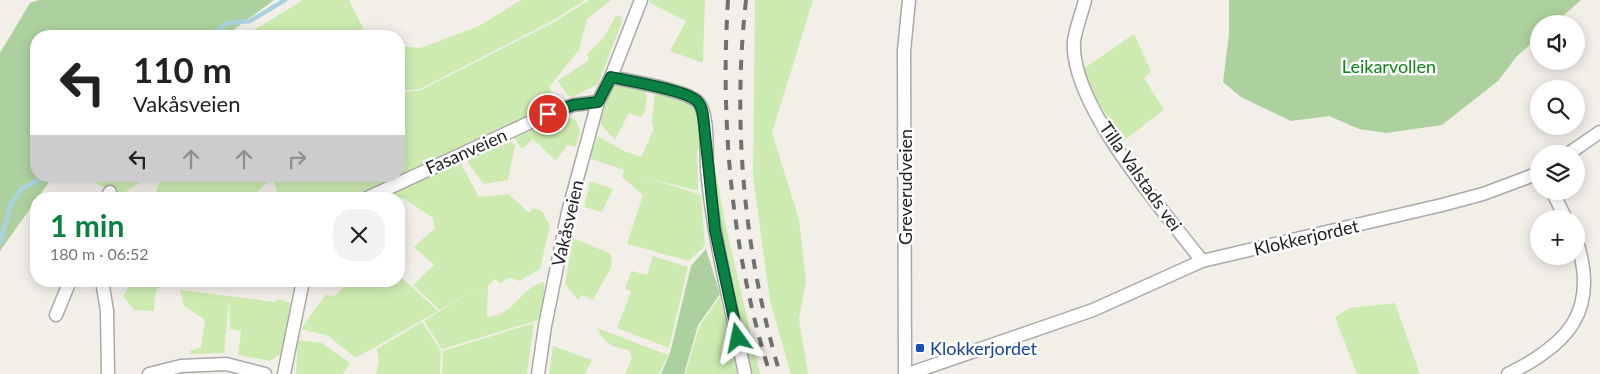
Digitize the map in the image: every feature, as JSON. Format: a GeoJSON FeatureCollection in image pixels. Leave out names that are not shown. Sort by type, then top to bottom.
{"type":"FeatureCollection","features":[{"type":"Feature","properties":{"kind":"street","name":"Vakåsveien"},"geometry":{"type":"LineString","coordinates":[[538,374],[545,326],[567,219],[598,102],[611,77],[641,0]]}},
{"type":"Feature","properties":{"kind":"street","name":"Greverudveien"},"geometry":{"type":"LineString","coordinates":[[907,374],[904,51],[909,0]]}},
{"type":"Feature","properties":{"kind":"street","name":"Tilla Valstads vei"},"geometry":{"type":"LineString","coordinates":[[1085,0],[1074,41],[1078,77],[1119,151],[1202,261]]}},
{"type":"Feature","properties":{"kind":"street"},"geometry":{"type":"LineString","coordinates":[[611,77],[692,97],[700,105],[706,136],[715,230],[745,374]]}},
{"type":"Feature","properties":{"kind":"street","name":"Fasanveien"},"geometry":{"type":"LineString","coordinates":[[405,180],[548,114],[573,105],[598,102]]}},
{"type":"Feature","properties":{"kind":"street"},"geometry":{"type":"LineString","coordinates":[[1581,145],[1600,132]]}},
{"type":"Feature","properties":{"kind":"street","name":"Klokkerjordet"},"geometry":{"type":"LineString","coordinates":[[907,374],[1093,310],[1202,261],[1442,205],[1483,194],[1530,176]]}},
{"type":"Feature","properties":{"kind":"street","name":"Fasanveien"},"geometry":{"type":"LineString","coordinates":[[380,192],[402,182]]}},
{"type":"Feature","properties":{"kind":"street"},"geometry":{"type":"LineString","coordinates":[[1508,374],[1531,363],[1557,345],[1581,311],[1586,274],[1583,265]]}},
{"type":"Feature","properties":{"kind":"street"},"geometry":{"type":"LineString","coordinates":[[56,315],[68,287]]}},
{"type":"Feature","properties":{"kind":"street"},"geometry":{"type":"LineString","coordinates":[[103,287],[107,311],[108,374]]}},
{"type":"Feature","properties":{"kind":"street"},"geometry":{"type":"LineString","coordinates":[[284,374],[302,287]]}},
{"type":"Feature","properties":{"kind":"street"},"geometry":{"type":"LineString","coordinates":[[150,374],[181,366],[226,364],[265,374]]}},
{"type":"Feature","properties":{"kind":"green space"},"geometry":{"type":"Polygon","coordinates":[[[39,0],[274,0],[233,30],[30,30],[30,182],[49,182],[42,192],[30,192],[30,209],[0,251],[0,53],[30,3],[39,0]]]}},
{"type":"Feature","properties":{"kind":"green space"},"geometry":{"type":"Polygon","coordinates":[[[303,0],[349,0],[364,30],[254,30],[303,0]]]}},
{"type":"Feature","properties":{"kind":"green space"},"geometry":{"type":"Polygon","coordinates":[[[521,0],[585,0],[554,20],[420,89],[405,90],[405,47],[420,48],[479,26],[521,0]]]}},
{"type":"Feature","properties":{"kind":"green space"},"geometry":{"type":"Polygon","coordinates":[[[589,0],[611,0],[587,19],[579,50],[549,87],[557,103],[405,174],[405,92],[421,90],[556,21],[589,0]]]}},
{"type":"Feature","properties":{"kind":"green space"},"geometry":{"type":"Polygon","coordinates":[[[651,0],[705,0],[703,63],[670,51],[686,21],[650,3],[651,0]]]}},
{"type":"Feature","properties":{"kind":"green space"},"geometry":{"type":"Polygon","coordinates":[[[755,0],[813,0],[772,133],[799,219],[806,281],[799,319],[808,374],[791,374],[770,301],[753,177],[755,0]]]}},
{"type":"Feature","properties":{"kind":"green space","name":"Leikarvollen"},"geometry":{"type":"Polygon","coordinates":[[[1229,0],[1581,0],[1564,15],[1530,15],[1530,45],[1517,56],[1498,81],[1442,125],[1386,133],[1359,129],[1329,116],[1291,121],[1241,97],[1223,82],[1229,34],[1229,0]]]}},
{"type":"Feature","properties":{"kind":"green space"},"geometry":{"type":"Polygon","coordinates":[[[616,16],[621,16],[622,22],[598,84],[572,97],[568,96],[558,81],[589,60],[587,54],[604,37],[616,16]]]}},
{"type":"Feature","properties":{"kind":"green space"},"geometry":{"type":"Polygon","coordinates":[[[1134,34],[1151,71],[1144,78],[1164,110],[1122,142],[1084,77],[1083,69],[1134,34]]]}},
{"type":"Feature","properties":{"kind":"green space"},"geometry":{"type":"Polygon","coordinates":[[[619,83],[644,89],[647,97],[644,114],[640,117],[629,113],[615,140],[601,125],[601,119],[603,107],[608,96],[614,86],[619,83]]]}},
{"type":"Feature","properties":{"kind":"green space"},"geometry":{"type":"Polygon","coordinates":[[[655,91],[685,98],[698,108],[702,148],[697,151],[698,191],[645,177],[701,195],[705,245],[689,261],[627,244],[643,195],[622,177],[624,170],[591,159],[591,152],[598,136],[624,151],[641,157],[654,129],[652,123],[655,91]]]}},
{"type":"Feature","properties":{"kind":"green space"},"geometry":{"type":"Polygon","coordinates":[[[564,116],[576,120],[580,131],[576,147],[567,145],[556,161],[533,139],[522,149],[514,138],[564,116]]]}},
{"type":"Feature","properties":{"kind":"green space"},"geometry":{"type":"Polygon","coordinates":[[[507,138],[515,145],[508,180],[484,184],[468,163],[469,157],[507,138]]]}},
{"type":"Feature","properties":{"kind":"green space"},"geometry":{"type":"Polygon","coordinates":[[[713,157],[726,227],[760,374],[750,374],[720,228],[713,157]]]}},
{"type":"Feature","properties":{"kind":"green space"},"geometry":{"type":"Polygon","coordinates":[[[459,160],[479,197],[509,194],[529,213],[533,208],[542,211],[550,226],[540,269],[519,281],[509,278],[501,284],[495,279],[488,286],[487,317],[505,311],[529,289],[544,282],[544,295],[539,320],[442,349],[424,321],[478,287],[440,310],[413,285],[434,265],[414,247],[435,228],[433,218],[405,199],[405,192],[391,192],[459,160]]]}},
{"type":"Feature","properties":{"kind":"green space"},"geometry":{"type":"Polygon","coordinates":[[[590,181],[613,189],[602,212],[584,207],[590,181]]]}},
{"type":"Feature","properties":{"kind":"green space"},"geometry":{"type":"Polygon","coordinates":[[[94,182],[140,182],[126,192],[113,192],[94,182]]]}},
{"type":"Feature","properties":{"kind":"green space"},"geometry":{"type":"Polygon","coordinates":[[[160,182],[267,182],[258,192],[156,192],[160,182]]]}},
{"type":"Feature","properties":{"kind":"green space"},"geometry":{"type":"Polygon","coordinates":[[[274,182],[387,182],[366,192],[277,192],[274,182]]]}},
{"type":"Feature","properties":{"kind":"green space"},"geometry":{"type":"Polygon","coordinates":[[[573,238],[609,253],[612,257],[611,268],[593,300],[582,295],[578,300],[565,284],[573,238]]]}},
{"type":"Feature","properties":{"kind":"green space"},"geometry":{"type":"Polygon","coordinates":[[[706,249],[720,294],[698,325],[684,374],[661,374],[670,353],[691,266],[706,249]]]}},
{"type":"Feature","properties":{"kind":"green space"},"geometry":{"type":"Polygon","coordinates":[[[653,256],[688,267],[669,348],[617,328],[631,292],[625,288],[632,271],[647,275],[653,256]]]}},
{"type":"Feature","properties":{"kind":"green space"},"geometry":{"type":"Polygon","coordinates":[[[405,281],[438,311],[356,358],[328,336],[301,329],[325,295],[335,296],[343,287],[405,287],[405,281]]]}},
{"type":"Feature","properties":{"kind":"green space"},"geometry":{"type":"Polygon","coordinates":[[[129,287],[158,287],[155,295],[154,311],[134,310],[123,296],[129,287]]]}},
{"type":"Feature","properties":{"kind":"green space"},"geometry":{"type":"Polygon","coordinates":[[[180,290],[275,302],[278,299],[294,304],[286,351],[270,361],[238,355],[241,331],[230,329],[229,301],[224,353],[190,354],[190,351],[201,347],[205,320],[184,306],[180,290]]]}},
{"type":"Feature","properties":{"kind":"green space"},"geometry":{"type":"Polygon","coordinates":[[[720,297],[737,374],[685,374],[700,325],[720,297]]]}},
{"type":"Feature","properties":{"kind":"green space"},"geometry":{"type":"Polygon","coordinates":[[[1395,303],[1420,374],[1357,374],[1335,317],[1350,308],[1395,303]]]}},
{"type":"Feature","properties":{"kind":"green space"},"geometry":{"type":"Polygon","coordinates":[[[422,322],[441,351],[440,374],[376,374],[379,361],[377,349],[422,322]]]}},
{"type":"Feature","properties":{"kind":"green space"},"geometry":{"type":"Polygon","coordinates":[[[534,323],[527,374],[442,374],[443,351],[534,323]]]}},
{"type":"Feature","properties":{"kind":"green space"},"geometry":{"type":"Polygon","coordinates":[[[597,328],[668,355],[659,374],[625,374],[632,358],[629,350],[609,344],[597,328]]]}},
{"type":"Feature","properties":{"kind":"green space"},"geometry":{"type":"Polygon","coordinates":[[[298,340],[322,343],[350,363],[343,374],[296,374],[298,340]]]}},
{"type":"Feature","properties":{"kind":"green space"},"geometry":{"type":"Polygon","coordinates":[[[553,346],[592,360],[585,374],[549,374],[553,346]]]}},
{"type":"Feature","properties":{"kind":"waterway"},"geometry":{"type":"LineString","coordinates":[[218,30],[228,23],[250,21],[285,0]]}},
{"type":"Feature","properties":{"kind":"waterway"},"geometry":{"type":"LineString","coordinates":[[0,243],[11,204],[21,189],[34,182]]}},
{"type":"Feature","properties":{"kind":"railway"},"geometry":{"type":"LineString","coordinates":[[728,0],[726,94],[732,189],[746,283],[770,374]]}},
{"type":"Feature","properties":{"kind":"railway"},"geometry":{"type":"LineString","coordinates":[[746,0],[740,94],[744,188],[758,282],[780,374]]}},
{"type":"Feature","properties":{"kind":"place","name":"Klokkerjordet"},"geometry":{"type":"Point","coordinates":[920,348]}},
{"type":"Feature","properties":{"kind":"route"},"geometry":{"type":"LineString","coordinates":[[548,114],[573,105],[598,102],[611,77],[678,92],[697,101],[702,111],[706,136],[710,194],[715,230],[738,338]]}}]}
